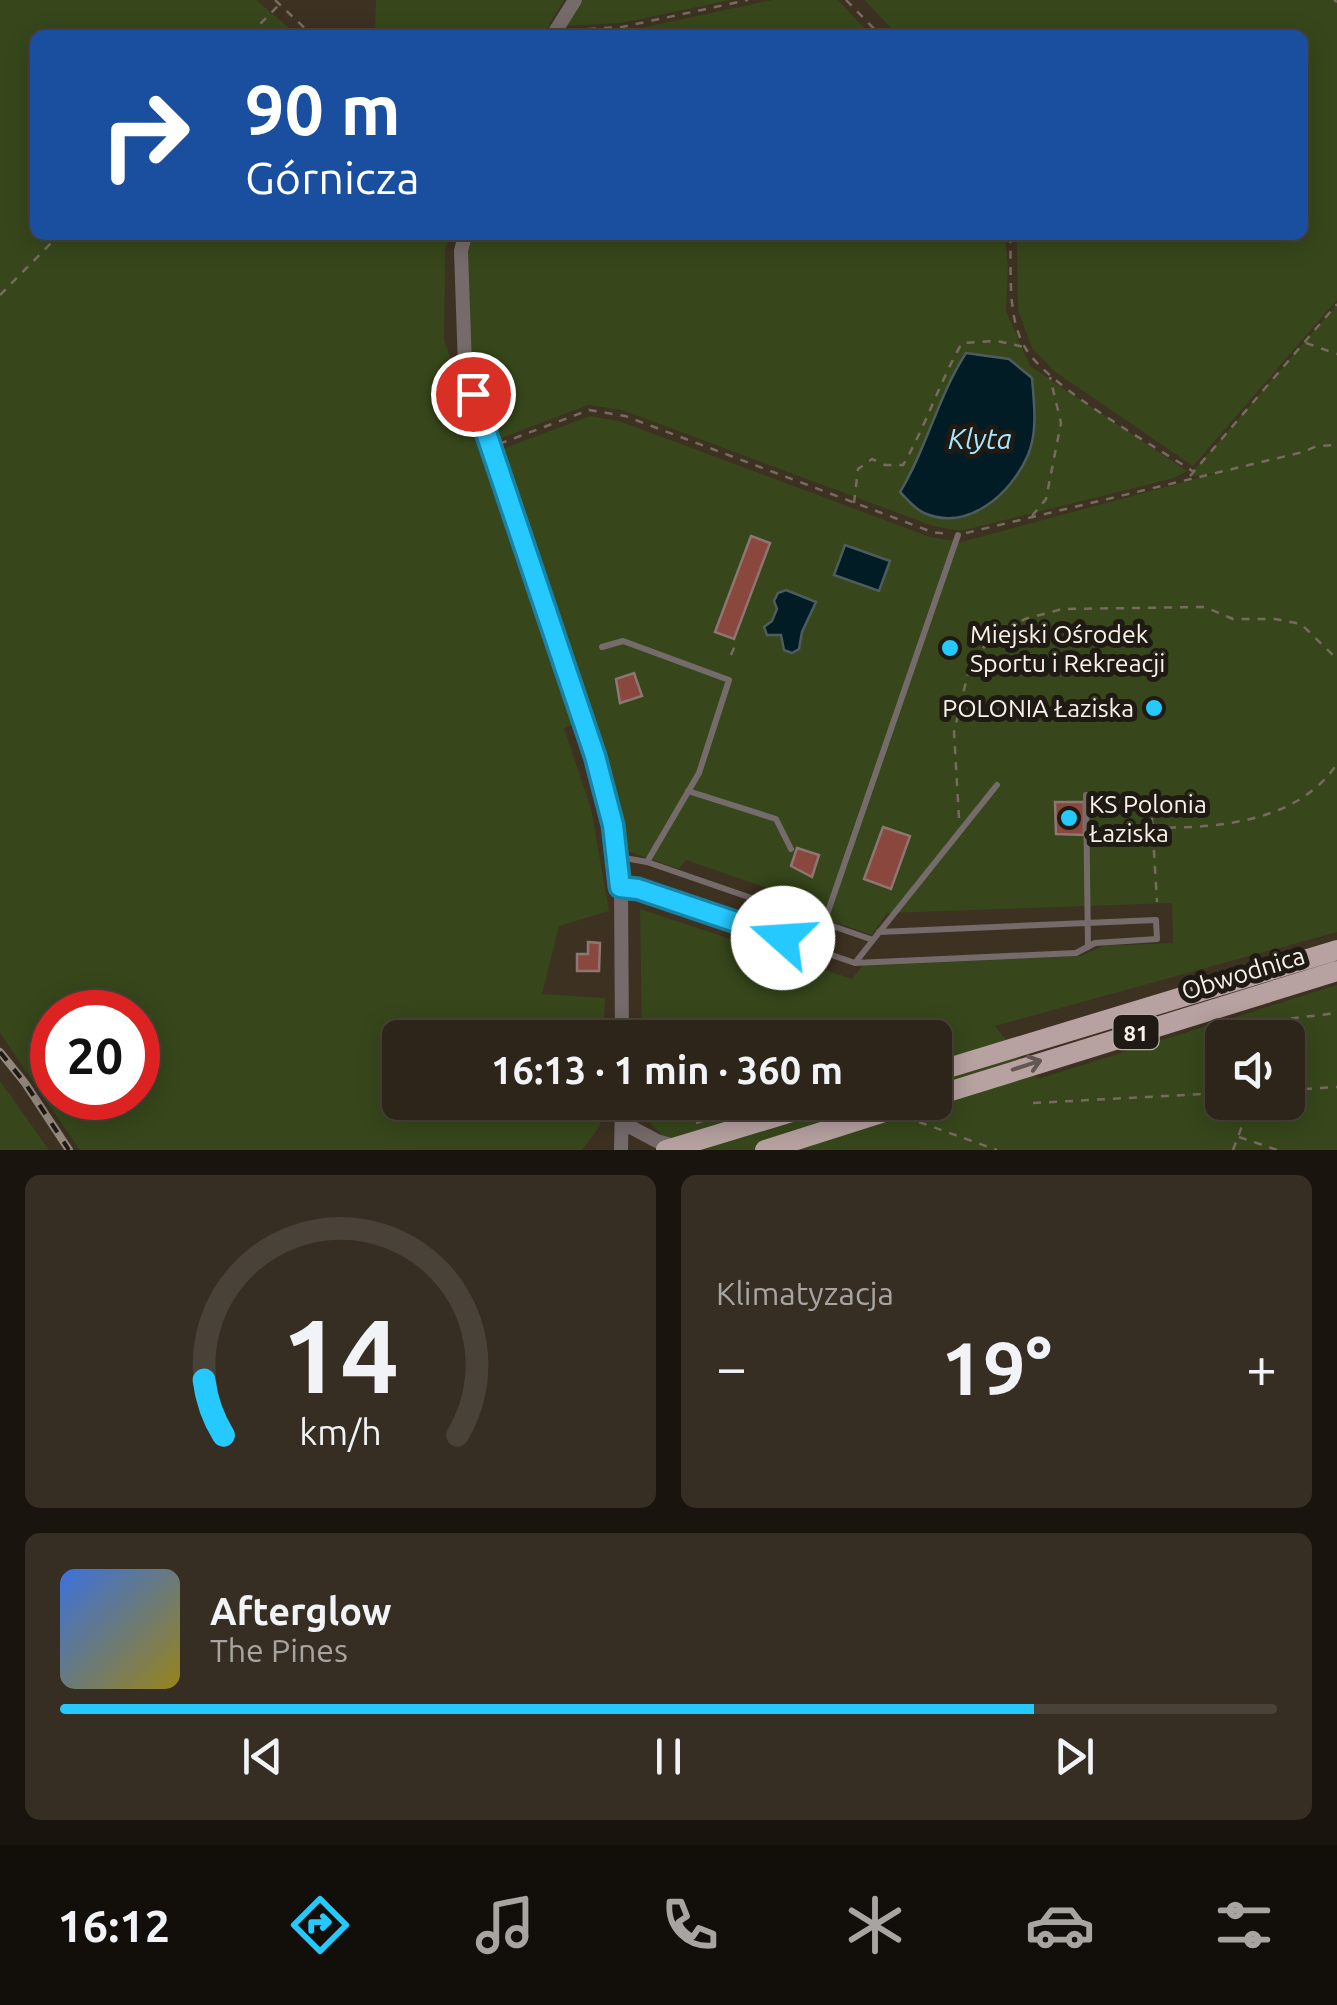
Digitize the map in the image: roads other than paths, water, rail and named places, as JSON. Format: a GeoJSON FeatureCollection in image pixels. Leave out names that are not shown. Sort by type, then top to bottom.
{"type":"FeatureCollection","features":[{"type":"Feature","properties":{"kind":"main road","name":"Obwodnica"},"geometry":{"type":"LineString","coordinates":[[952,1067],[1337,950]]}},
{"type":"Feature","properties":{"kind":"main road","name":"Obwodnica"},"geometry":{"type":"LineString","coordinates":[[952,1091],[1337,970]]}},
{"type":"Feature","properties":{"kind":"main road"},"geometry":{"type":"LineString","coordinates":[[671,1148],[765,1120]]}},
{"type":"Feature","properties":{"kind":"main road"},"geometry":{"type":"LineString","coordinates":[[765,1150],[885,1120]]}},
{"type":"Feature","properties":{"kind":"street"},"geometry":{"type":"LineString","coordinates":[[556,30],[575,0]]}},
{"type":"Feature","properties":{"kind":"street"},"geometry":{"type":"LineString","coordinates":[[463,240],[465,366],[489,448],[595,756],[613,825],[620,887],[622,1020]]}},
{"type":"Feature","properties":{"kind":"street"},"geometry":{"type":"LineString","coordinates":[[621,1150],[623,1120]]}},
{"type":"Feature","properties":{"kind":"street"},"geometry":{"type":"LineString","coordinates":[[623,1123],[671,1148]]}},
{"type":"Feature","properties":{"kind":"lane"},"geometry":{"type":"LineString","coordinates":[[824,923],[958,535]]}},
{"type":"Feature","properties":{"kind":"lane"},"geometry":{"type":"LineString","coordinates":[[602,647],[623,640],[729,680],[698,772],[646,862]]}},
{"type":"Feature","properties":{"kind":"lane"},"geometry":{"type":"LineString","coordinates":[[856,963],[997,785]]}},
{"type":"Feature","properties":{"kind":"lane"},"geometry":{"type":"LineString","coordinates":[[688,792],[776,819],[791,849]]}},
{"type":"Feature","properties":{"kind":"lane"},"geometry":{"type":"LineString","coordinates":[[1086,795],[1088,947]]}},
{"type":"Feature","properties":{"kind":"lane"},"geometry":{"type":"LineString","coordinates":[[617,856],[646,862],[873,940]]}},
{"type":"Feature","properties":{"kind":"lane"},"geometry":{"type":"LineString","coordinates":[[620,887],[638,889],[856,963],[1076,953],[1095,943],[1157,939],[1156,920],[879,932]]}},
{"type":"Feature","properties":{"kind":"water","name":"Klyta"},"geometry":{"type":"Polygon","coordinates":[[[966,353],[1009,359],[1032,378],[1033,436],[1028,455],[999,496],[972,513],[940,518],[921,511],[900,492],[966,353]]]}},
{"type":"Feature","properties":{"kind":"water"},"geometry":{"type":"Polygon","coordinates":[[[845,545],[890,561],[879,591],[834,575],[845,545]]]}},
{"type":"Feature","properties":{"kind":"water"},"geometry":{"type":"Polygon","coordinates":[[[786,590],[816,602],[799,649],[792,653],[784,650],[781,635],[767,635],[764,627],[777,609],[774,601],[778,593],[786,590]]]}},
{"type":"Feature","properties":{"kind":"railway"},"geometry":{"type":"LineString","coordinates":[[0,1052],[69,1150]]}},
{"type":"Feature","properties":{"kind":"place","name":"Miejski Ośrodek Sportu i Rekreacji"},"geometry":{"type":"Point","coordinates":[950,648]}},
{"type":"Feature","properties":{"kind":"place","name":"POLONIA Łaziska"},"geometry":{"type":"Point","coordinates":[1154,708]}},
{"type":"Feature","properties":{"kind":"place","name":"KS Polonia Łaziska"},"geometry":{"type":"Point","coordinates":[1069,818]}}]}
